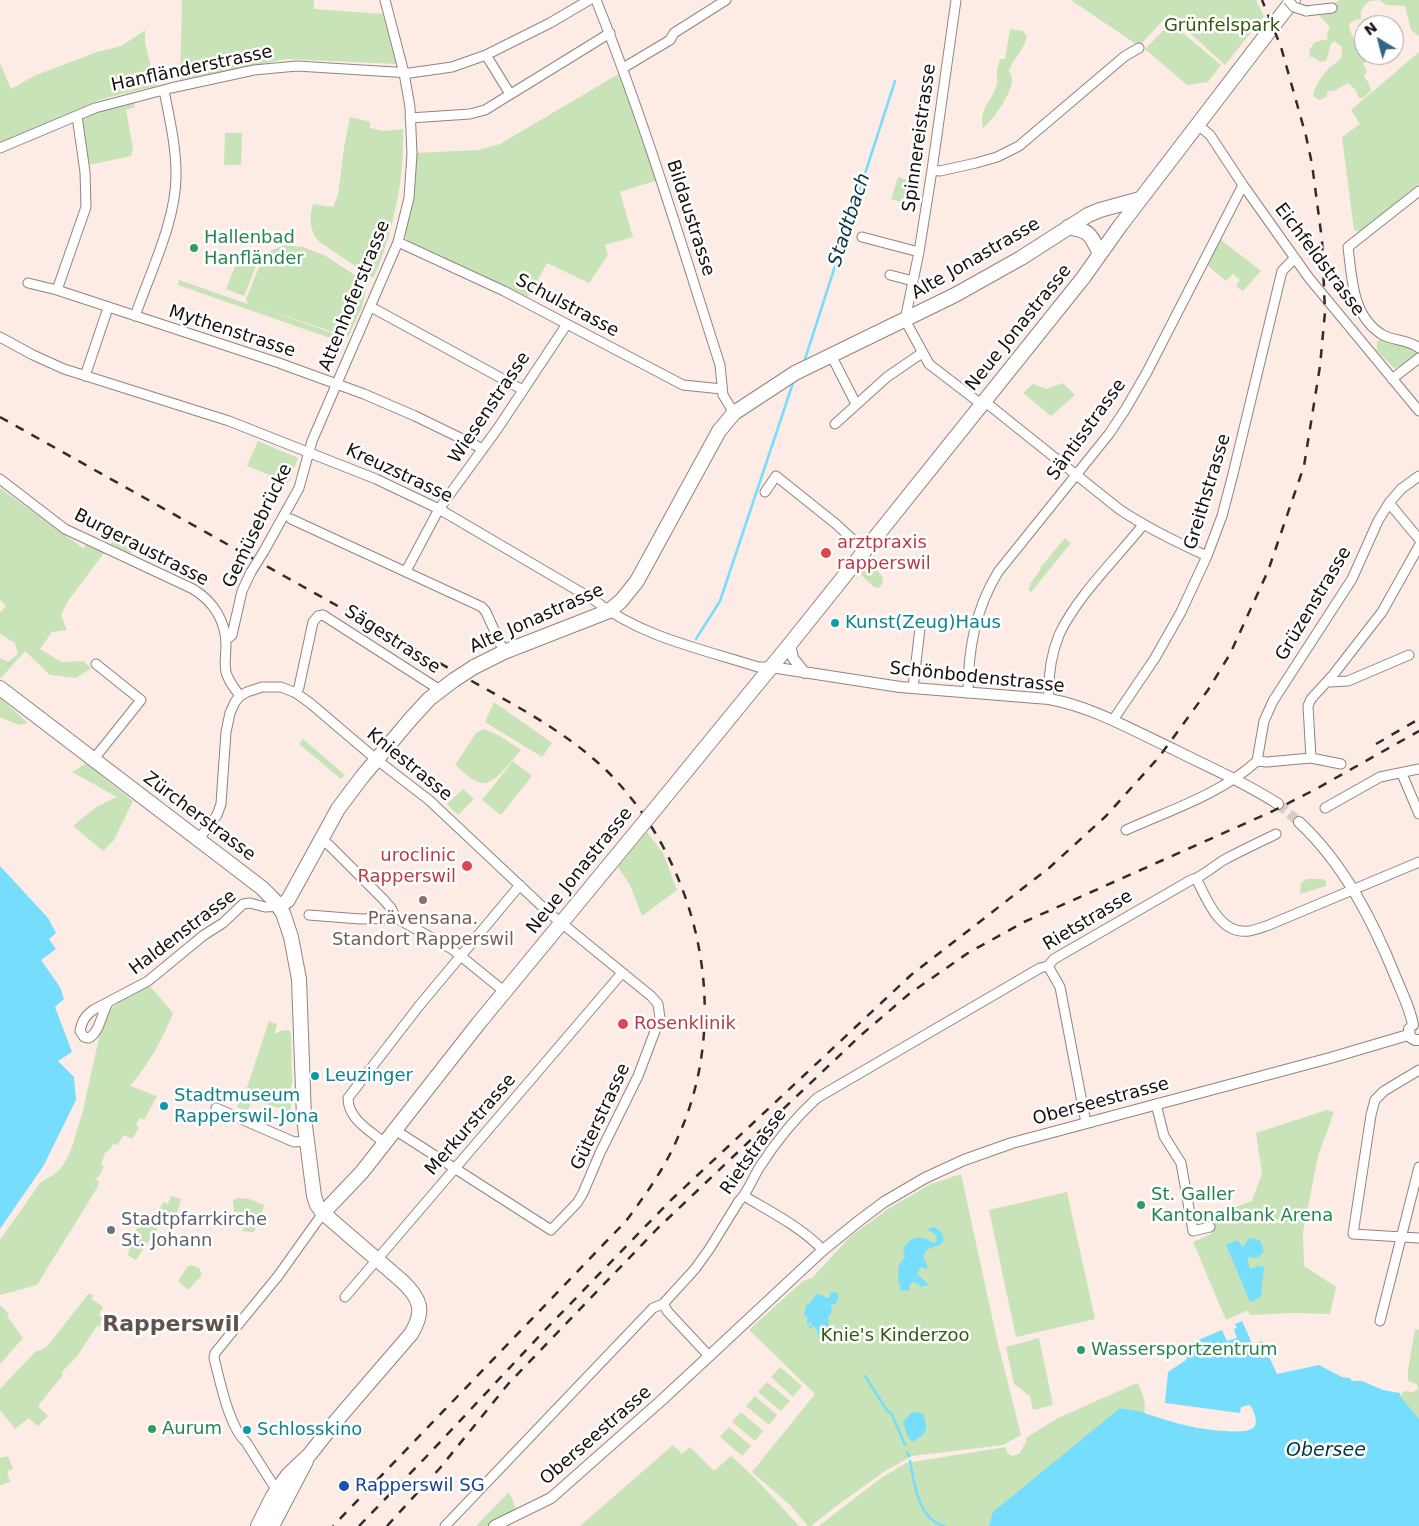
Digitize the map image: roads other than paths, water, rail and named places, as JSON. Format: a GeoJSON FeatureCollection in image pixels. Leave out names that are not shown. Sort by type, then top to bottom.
{"type":"FeatureCollection","features":[{"type":"Feature","properties":{"kind":"main road","name":"Neue Jonastrasse"},"geometry":{"type":"LineString","coordinates":[[323,1213],[362,1172],[478,1024],[790,644],[1083,278],[1140,199],[1293,0]]}},
{"type":"Feature","properties":{"kind":"main road","name":"Alte Jonastrasse"},"geometry":{"type":"LineString","coordinates":[[280,906],[288,900],[338,809],[409,721],[440,690],[474,667],[504,652],[609,611],[621,601],[637,581],[719,431],[734,413],[795,373],[955,294],[1021,258],[1068,227],[1100,210],[1140,199]]}},
{"type":"Feature","properties":{"kind":"main road"},"geometry":{"type":"LineString","coordinates":[[1068,227],[1087,232],[1100,254]]}},
{"type":"Feature","properties":{"kind":"main road","name":"Zürcherstrasse"},"geometry":{"type":"LineString","coordinates":[[0,688],[262,888],[280,906]]}},
{"type":"Feature","properties":{"kind":"main road"},"geometry":{"type":"LineString","coordinates":[[258,1526],[265,1509],[283,1493],[336,1420],[411,1334],[418,1321],[420,1312],[412,1291],[323,1213],[317,1205],[314,1196],[304,1106],[299,979],[291,937],[280,906]]}},
{"type":"Feature","properties":{"kind":"main road"},"geometry":{"type":"LineString","coordinates":[[272,1526],[280,1509],[288,1475],[310,1454]]}},
{"type":"Feature","properties":{"kind":"street","name":"Attenhoferstrasse"},"geometry":{"type":"LineString","coordinates":[[309,453],[312,441],[336,384],[398,242],[409,198],[412,154],[410,118],[404,73],[385,0]]}},
{"type":"Feature","properties":{"kind":"street","name":"Hanfländerstrasse"},"geometry":{"type":"LineString","coordinates":[[0,148],[94,108],[254,70],[284,66],[404,73],[426,72],[452,67],[486,55],[550,23],[590,0]]}},
{"type":"Feature","properties":{"kind":"street","name":"Bildaustrasse"},"geometry":{"type":"LineString","coordinates":[[596,0],[610,33],[649,142],[720,365],[722,389],[726,402],[734,413]]}},
{"type":"Feature","properties":{"kind":"street"},"geometry":{"type":"LineString","coordinates":[[623,68],[670,40],[674,33],[726,0]]}},
{"type":"Feature","properties":{"kind":"street","name":"Spinnereistrasse"},"geometry":{"type":"LineString","coordinates":[[905,320],[919,252],[956,0]]}},
{"type":"Feature","properties":{"kind":"street"},"geometry":{"type":"LineString","coordinates":[[1288,0],[1294,6],[1306,10],[1332,8]]}},
{"type":"Feature","properties":{"kind":"street"},"geometry":{"type":"LineString","coordinates":[[410,118],[470,114],[485,110],[610,33]]}},
{"type":"Feature","properties":{"kind":"street"},"geometry":{"type":"LineString","coordinates":[[932,170],[987,160],[1019,146],[1125,56],[1139,48]]}},
{"type":"Feature","properties":{"kind":"street"},"geometry":{"type":"LineString","coordinates":[[486,55],[510,94]]}},
{"type":"Feature","properties":{"kind":"street"},"geometry":{"type":"LineString","coordinates":[[135,316],[168,224],[175,194],[175,149],[164,90]]}},
{"type":"Feature","properties":{"kind":"street"},"geometry":{"type":"LineString","coordinates":[[57,290],[86,207],[85,172],[77,116]]}},
{"type":"Feature","properties":{"kind":"street","name":"Eichfeldstrasse"},"geometry":{"type":"LineString","coordinates":[[1198,125],[1210,135],[1243,185],[1338,315],[1419,411]]}},
{"type":"Feature","properties":{"kind":"street","name":"Säntisstrasse"},"geometry":{"type":"LineString","coordinates":[[968,693],[972,634],[988,589],[1012,553],[1109,434],[1134,395],[1243,185]]}},
{"type":"Feature","properties":{"kind":"street"},"geometry":{"type":"LineString","coordinates":[[1419,190],[1348,247],[1356,300],[1372,327],[1384,336],[1408,342],[1419,348]]}},
{"type":"Feature","properties":{"kind":"street"},"geometry":{"type":"LineString","coordinates":[[862,237],[919,252]]}},
{"type":"Feature","properties":{"kind":"street","name":"Schulstrasse"},"geometry":{"type":"LineString","coordinates":[[398,242],[504,291],[683,385],[722,389]]}},
{"type":"Feature","properties":{"kind":"street","name":"Greithstrasse"},"geometry":{"type":"LineString","coordinates":[[1113,720],[1155,658],[1185,604],[1207,556],[1222,516],[1282,271],[1295,258]]}},
{"type":"Feature","properties":{"kind":"street"},"geometry":{"type":"LineString","coordinates":[[890,275],[913,281]]}},
{"type":"Feature","properties":{"kind":"street","name":"Mythenstrasse"},"geometry":{"type":"LineString","coordinates":[[28,283],[57,290],[279,363],[364,394],[483,449]]}},
{"type":"Feature","properties":{"kind":"street"},"geometry":{"type":"LineString","coordinates":[[371,307],[523,390]]}},
{"type":"Feature","properties":{"kind":"street"},"geometry":{"type":"LineString","coordinates":[[86,376],[108,308]]}},
{"type":"Feature","properties":{"kind":"street"},"geometry":{"type":"LineString","coordinates":[[905,320],[929,364],[1143,525],[1207,556]]}},
{"type":"Feature","properties":{"kind":"street","name":"Wiesenstrasse"},"geometry":{"type":"LineString","coordinates":[[406,571],[439,508],[483,449],[567,324]]}},
{"type":"Feature","properties":{"kind":"street","name":"Kreuzstrasse"},"geometry":{"type":"LineString","coordinates":[[0,337],[33,355],[86,376],[229,421],[376,479],[439,508],[627,621],[679,643],[758,667],[771,667]]}},
{"type":"Feature","properties":{"kind":"street"},"geometry":{"type":"LineString","coordinates":[[835,424],[887,377],[922,352]]}},
{"type":"Feature","properties":{"kind":"street"},"geometry":{"type":"LineString","coordinates":[[832,355],[856,404]]}},
{"type":"Feature","properties":{"kind":"street"},"geometry":{"type":"LineString","coordinates":[[1392,379],[1419,358]]}},
{"type":"Feature","properties":{"kind":"street","name":"Gemüsebrücke"},"geometry":{"type":"LineString","coordinates":[[226,640],[232,635],[242,591],[299,488],[309,453]]}},
{"type":"Feature","properties":{"kind":"street"},"geometry":{"type":"LineString","coordinates":[[765,492],[776,476],[836,524],[864,550]]}},
{"type":"Feature","properties":{"kind":"street","name":"Grüzenstrasse"},"geometry":{"type":"LineString","coordinates":[[1258,761],[1268,710],[1352,579],[1377,523],[1389,503],[1401,490],[1419,476]]}},
{"type":"Feature","properties":{"kind":"street","name":"Burgeraustrasse"},"geometry":{"type":"LineString","coordinates":[[0,480],[65,528],[201,594],[219,616],[226,640],[226,675],[240,696]]}},
{"type":"Feature","properties":{"kind":"street"},"geometry":{"type":"LineString","coordinates":[[1389,503],[1419,539]]}},
{"type":"Feature","properties":{"kind":"street"},"geometry":{"type":"LineString","coordinates":[[291,519],[482,606],[504,652]]}},
{"type":"Feature","properties":{"kind":"street"},"geometry":{"type":"LineString","coordinates":[[1049,699],[1050,669],[1055,647],[1064,625],[1088,591],[1143,525]]}},
{"type":"Feature","properties":{"kind":"street"},"geometry":{"type":"LineString","coordinates":[[1311,758],[1308,706],[1382,612],[1419,546]]}},
{"type":"Feature","properties":{"kind":"street","name":"Sägestrasse"},"geometry":{"type":"LineString","coordinates":[[296,693],[313,622],[318,616],[323,615],[440,690]]}},
{"type":"Feature","properties":{"kind":"street"},"geometry":{"type":"LineString","coordinates":[[913,688],[920,628]]}},
{"type":"Feature","properties":{"kind":"street"},"geometry":{"type":"LineString","coordinates":[[790,644],[793,658],[805,673]]}},
{"type":"Feature","properties":{"kind":"street"},"geometry":{"type":"LineString","coordinates":[[1328,682],[1348,681],[1409,655]]}},
{"type":"Feature","properties":{"kind":"street"},"geometry":{"type":"LineString","coordinates":[[92,760],[141,700],[96,664]]}},
{"type":"Feature","properties":{"kind":"street","name":"Schönbodenstrasse"},"geometry":{"type":"LineString","coordinates":[[771,667],[913,688],[1049,699],[1084,707],[1234,779],[1278,804]]}},
{"type":"Feature","properties":{"kind":"street","name":"Kniestrasse"},"geometry":{"type":"LineString","coordinates":[[240,696],[252,689],[270,686],[281,687],[296,693],[310,703],[377,760],[429,800],[562,924],[654,999],[659,1007]]}},
{"type":"Feature","properties":{"kind":"street"},"geometry":{"type":"LineString","coordinates":[[198,840],[217,815],[222,804],[226,732],[230,714],[240,696]]}},
{"type":"Feature","properties":{"kind":"street"},"geometry":{"type":"LineString","coordinates":[[1126,830],[1219,788],[1258,761],[1267,762],[1311,758],[1341,764]]}},
{"type":"Feature","properties":{"kind":"street"},"geometry":{"type":"LineString","coordinates":[[1325,808],[1380,777],[1419,769]]}},
{"type":"Feature","properties":{"kind":"street"},"geometry":{"type":"LineString","coordinates":[[1402,774],[1419,814]]}},
{"type":"Feature","properties":{"kind":"street"},"geometry":{"type":"LineString","coordinates":[[1299,822],[1325,848],[1354,890],[1389,960],[1416,1025],[1409,1028],[1416,1041]]}},
{"type":"Feature","properties":{"kind":"street","name":"Rietstrasse"},"geometry":{"type":"LineString","coordinates":[[446,1526],[653,1308],[663,1304],[699,1263],[744,1196],[746,1189],[760,1167],[803,1110],[817,1098],[1032,973],[1048,966],[1054,959],[1118,921],[1221,862],[1276,834]]}},
{"type":"Feature","properties":{"kind":"street"},"geometry":{"type":"LineString","coordinates":[[322,840],[383,899],[391,908],[396,918]]}},
{"type":"Feature","properties":{"kind":"street"},"geometry":{"type":"LineString","coordinates":[[1196,878],[1212,910],[1228,927],[1238,931],[1249,931],[1269,925],[1419,862]]}},
{"type":"Feature","properties":{"kind":"street"},"geometry":{"type":"LineString","coordinates":[[385,1143],[353,1115],[348,1098],[419,1006],[520,885]]}},
{"type":"Feature","properties":{"kind":"street","name":"Haldenstrasse"},"geometry":{"type":"LineString","coordinates":[[108,1003],[148,981],[204,935],[223,923],[243,904],[250,903],[265,907],[280,906]]}},
{"type":"Feature","properties":{"kind":"street"},"geometry":{"type":"LineString","coordinates":[[309,915],[360,920],[396,918],[452,949],[505,992]]}},
{"type":"Feature","properties":{"kind":"street"},"geometry":{"type":"LineString","coordinates":[[1048,966],[1060,988],[1086,1123]]}},
{"type":"Feature","properties":{"kind":"street","name":"Merkurstrasse"},"geometry":{"type":"LineString","coordinates":[[345,1297],[622,973]]}},
{"type":"Feature","properties":{"kind":"street","name":"Güterstrasse"},"geometry":{"type":"LineString","coordinates":[[455,1169],[551,1230],[577,1202],[585,1190],[600,1153],[638,1076],[660,1018],[659,1007]]}},
{"type":"Feature","properties":{"kind":"street","name":"Oberseestrasse"},"geometry":{"type":"LineString","coordinates":[[494,1526],[551,1498],[709,1356],[823,1250],[884,1202],[944,1169],[978,1154],[1012,1143],[1330,1058],[1416,1041]]}},
{"type":"Feature","properties":{"kind":"street"},"geometry":{"type":"LineString","coordinates":[[1419,1070],[1384,1091],[1375,1100],[1352,1234],[1419,1238]]}},
{"type":"Feature","properties":{"kind":"street"},"geometry":{"type":"LineString","coordinates":[[1156,1104],[1164,1136],[1181,1163],[1193,1231],[1210,1227]]}},
{"type":"Feature","properties":{"kind":"street"},"geometry":{"type":"LineString","coordinates":[[216,1108],[294,1142],[307,1141]]}},
{"type":"Feature","properties":{"kind":"street"},"geometry":{"type":"LineString","coordinates":[[395,1130],[455,1169]]}},
{"type":"Feature","properties":{"kind":"street"},"geometry":{"type":"LineString","coordinates":[[1380,1321],[1419,1167]]}},
{"type":"Feature","properties":{"kind":"street"},"geometry":{"type":"LineString","coordinates":[[744,1196],[809,1237],[823,1250]]}},
{"type":"Feature","properties":{"kind":"street"},"geometry":{"type":"LineString","coordinates":[[283,1493],[246,1442],[238,1436],[216,1366],[215,1353],[278,1276],[323,1213]]}},
{"type":"Feature","properties":{"kind":"street"},"geometry":{"type":"LineString","coordinates":[[663,1304],[668,1312],[709,1356]]}},
{"type":"Feature","properties":{"kind":"water"},"geometry":{"type":"Polygon","coordinates":[[[0,866],[48,918],[56,933],[49,939],[56,949],[41,960],[60,987],[64,999],[55,1007],[72,1052],[58,1061],[74,1077],[76,1100],[44,1165],[0,1229],[0,866]]]}},
{"type":"Feature","properties":{"kind":"water"},"geometry":{"type":"Polygon","coordinates":[[[934,1227],[942,1233],[942,1243],[925,1252],[924,1259],[927,1264],[927,1270],[921,1267],[917,1274],[929,1285],[920,1287],[919,1284],[913,1282],[909,1285],[910,1290],[900,1291],[901,1286],[899,1285],[898,1275],[899,1265],[905,1257],[904,1247],[908,1242],[916,1238],[925,1238],[935,1243],[937,1237],[928,1230],[934,1227]]]}},
{"type":"Feature","properties":{"kind":"water"},"geometry":{"type":"Polygon","coordinates":[[[1249,1238],[1260,1240],[1264,1251],[1258,1258],[1247,1257],[1250,1269],[1258,1266],[1264,1267],[1261,1297],[1250,1302],[1226,1245],[1237,1240],[1243,1247],[1249,1238]]]}},
{"type":"Feature","properties":{"kind":"water"},"geometry":{"type":"Polygon","coordinates":[[[834,1292],[839,1297],[836,1301],[837,1303],[831,1305],[832,1312],[828,1317],[829,1326],[826,1334],[817,1334],[817,1330],[804,1314],[807,1304],[811,1302],[816,1294],[829,1298],[830,1293],[834,1292]]]}},
{"type":"Feature","properties":{"kind":"water","name":"Obersee"},"geometry":{"type":"Polygon","coordinates":[[[1242,1321],[1253,1345],[1262,1341],[1277,1374],[1319,1365],[1342,1377],[1350,1378],[1352,1381],[1362,1381],[1383,1390],[1400,1393],[1400,1396],[1419,1419],[1419,1526],[989,1526],[993,1512],[1120,1408],[1144,1412],[1183,1425],[1203,1429],[1243,1431],[1254,1427],[1256,1419],[1250,1405],[1241,1407],[1240,1413],[1165,1403],[1168,1372],[1186,1360],[1188,1351],[1186,1345],[1222,1330],[1227,1341],[1237,1338],[1234,1329],[1237,1328],[1235,1324],[1242,1321]]]}},
{"type":"Feature","properties":{"kind":"water"},"geometry":{"type":"Polygon","coordinates":[[[911,1413],[923,1414],[926,1428],[924,1434],[912,1442],[908,1437],[903,1422],[911,1413]]]}},
{"type":"Feature","properties":{"kind":"waterway","name":"Stadtbach"},"geometry":{"type":"LineString","coordinates":[[805,359],[895,81]]}},
{"type":"Feature","properties":{"kind":"waterway","name":"Stadtbach"},"geometry":{"type":"LineString","coordinates":[[696,639],[720,601],[794,380]]}},
{"type":"Feature","properties":{"kind":"waterway"},"geometry":{"type":"LineString","coordinates":[[865,1376],[886,1409],[892,1415],[905,1445]]}},
{"type":"Feature","properties":{"kind":"waterway"},"geometry":{"type":"LineString","coordinates":[[909,1428],[915,1427]]}},
{"type":"Feature","properties":{"kind":"waterway"},"geometry":{"type":"LineString","coordinates":[[907,1452],[909,1456]]}},
{"type":"Feature","properties":{"kind":"waterway"},"geometry":{"type":"LineString","coordinates":[[910,1461],[916,1489],[923,1508],[928,1516],[944,1526]]}},
{"type":"Feature","properties":{"kind":"tunnel"},"geometry":{"type":"LineString","coordinates":[[1278,804],[1299,822]]}},
{"type":"Feature","properties":{"kind":"railway"},"geometry":{"type":"LineString","coordinates":[[359,1526],[670,1201],[911,975],[1049,868],[1106,816],[1159,757],[1208,690],[1230,654],[1268,571],[1304,466],[1320,366],[1325,312],[1322,240],[1312,164],[1281,47],[1262,0]]}},
{"type":"Feature","properties":{"kind":"railway"},"geometry":{"type":"LineString","coordinates":[[0,417],[502,698],[565,737],[608,772],[640,809],[665,851],[685,896],[698,944],[704,993],[703,1042],[695,1090],[678,1137],[661,1170],[626,1221],[333,1526]]}},
{"type":"Feature","properties":{"kind":"railway"},"geometry":{"type":"LineString","coordinates":[[1376,744],[1419,719]]}},
{"type":"Feature","properties":{"kind":"railway"},"geometry":{"type":"LineString","coordinates":[[387,1526],[440,1468],[509,1383],[657,1229],[860,1036],[909,994],[968,953],[1024,922],[1273,811],[1419,731]]}},
{"type":"Feature","properties":{"kind":"place","name":"Hallenbad Hanfländer"},"geometry":{"type":"Point","coordinates":[194,248]}},
{"type":"Feature","properties":{"kind":"place","name":"arztpraxis rapperswil"},"geometry":{"type":"Point","coordinates":[826,553]}},
{"type":"Feature","properties":{"kind":"place","name":"Kunst(Zeug)Haus"},"geometry":{"type":"Point","coordinates":[835,623]}},
{"type":"Feature","properties":{"kind":"place","name":"uroclinic Rapperswil"},"geometry":{"type":"Point","coordinates":[467,866]}},
{"type":"Feature","properties":{"kind":"place","name":"Prävensana. Standort Rapperswil"},"geometry":{"type":"Point","coordinates":[423,900]}},
{"type":"Feature","properties":{"kind":"place","name":"Rosenklinik"},"geometry":{"type":"Point","coordinates":[623,1024]}},
{"type":"Feature","properties":{"kind":"place","name":"Leuzinger"},"geometry":{"type":"Point","coordinates":[315,1076]}},
{"type":"Feature","properties":{"kind":"place","name":"Stadtmuseum Rapperswil-Jona"},"geometry":{"type":"Point","coordinates":[164,1106]}},
{"type":"Feature","properties":{"kind":"place","name":"St. Galler Kantonalbank Arena"},"geometry":{"type":"Point","coordinates":[1141,1205]}},
{"type":"Feature","properties":{"kind":"place","name":"Stadtpfarrkirche St. Johann"},"geometry":{"type":"Point","coordinates":[111,1230]}},
{"type":"Feature","properties":{"kind":"place","name":"Wassersportzentrum"},"geometry":{"type":"Point","coordinates":[1081,1350]}},
{"type":"Feature","properties":{"kind":"place","name":"Aurum"},"geometry":{"type":"Point","coordinates":[152,1429]}},
{"type":"Feature","properties":{"kind":"place","name":"Schlosskino"},"geometry":{"type":"Point","coordinates":[247,1430]}},
{"type":"Feature","properties":{"kind":"place","name":"Rapperswil SG"},"geometry":{"type":"Point","coordinates":[344,1486]}},
{"type":"Feature","properties":{"kind":"district","name":"Rapperswil"},"geometry":{"type":"Point","coordinates":[171,1325]}},
{"type":"Feature","properties":{"kind":"park label","name":"Grünfelspark"},"geometry":{"type":"Point","coordinates":[1222,26]}},
{"type":"Feature","properties":{"kind":"park label","name":"Knie's Kinderzoo"},"geometry":{"type":"Point","coordinates":[895,1336]}}]}
